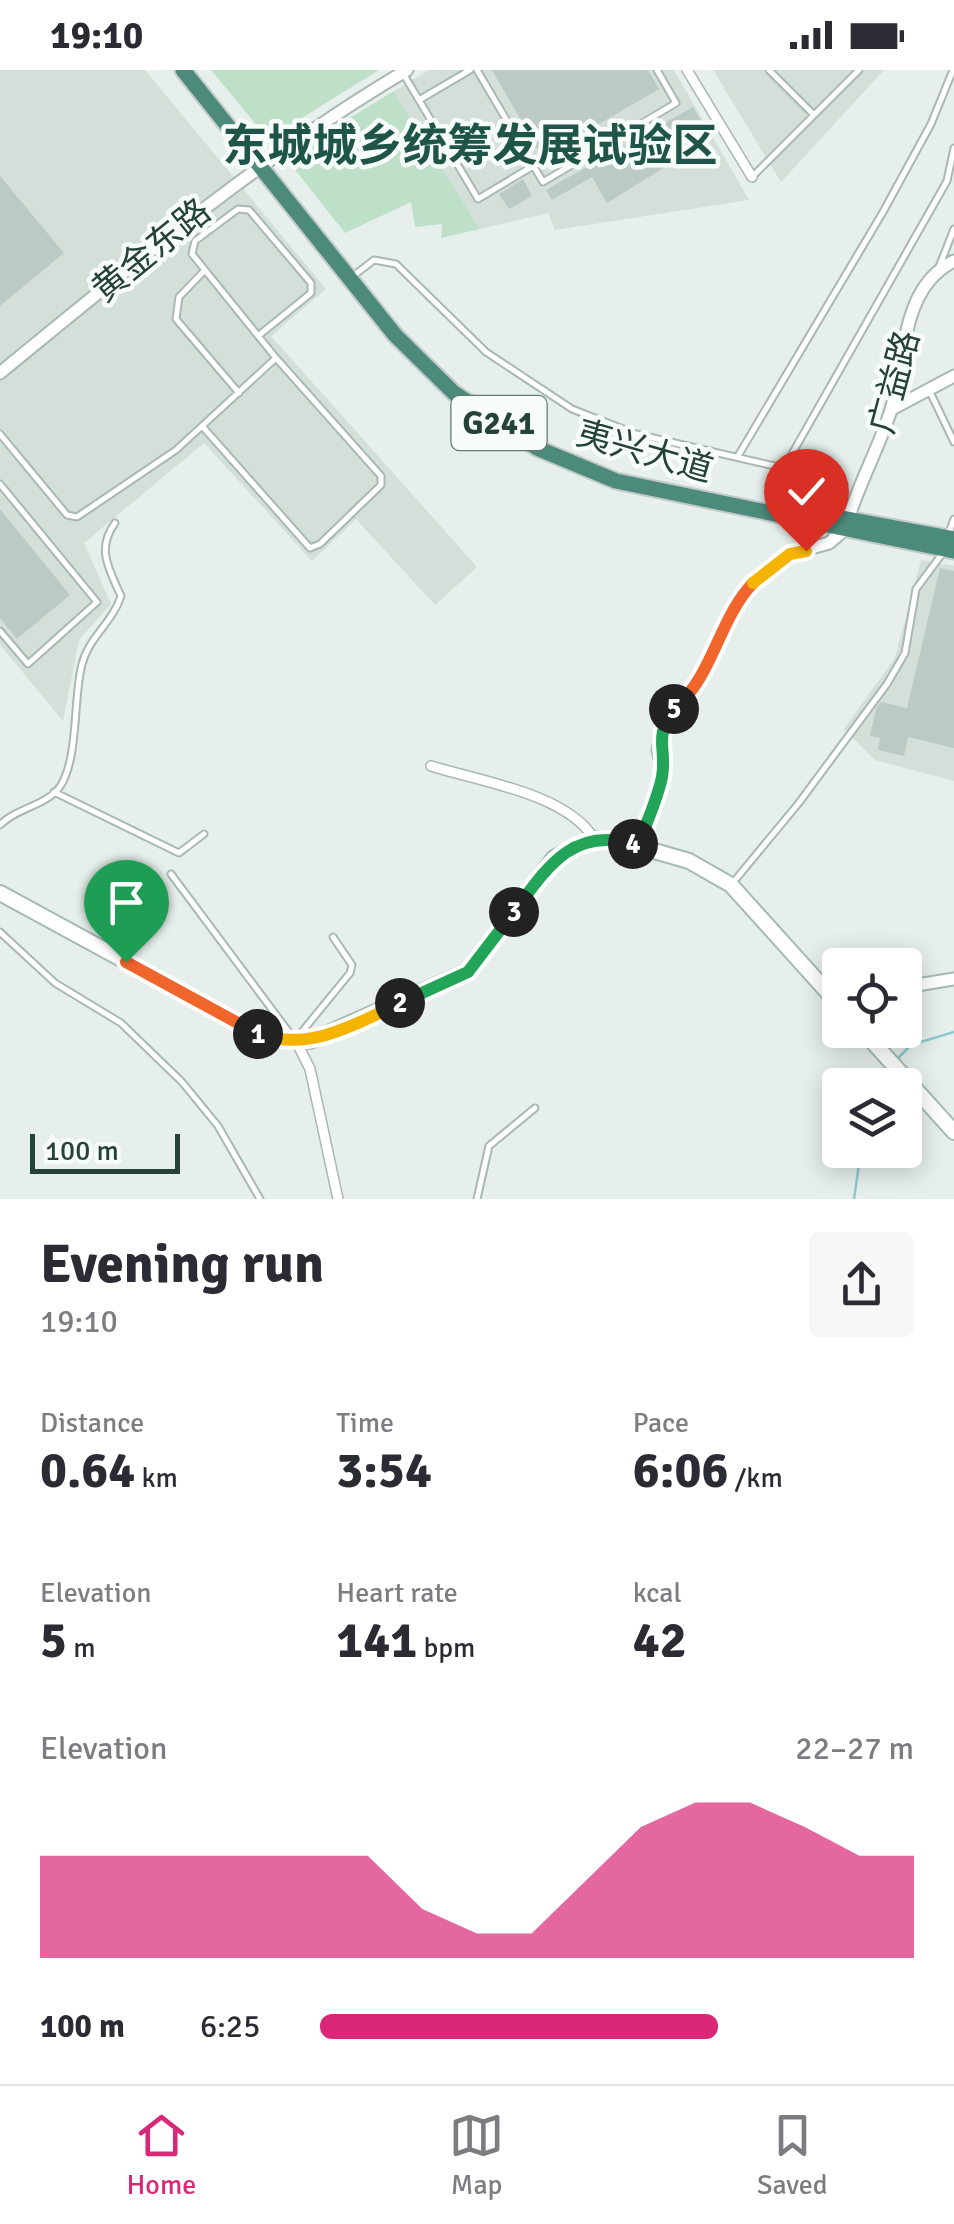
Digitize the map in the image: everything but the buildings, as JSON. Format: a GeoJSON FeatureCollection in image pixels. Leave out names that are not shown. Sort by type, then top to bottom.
{"type":"FeatureCollection","features":[{"type":"Feature","properties":{"kind":"highway","name":"夷兴大道"},"geometry":{"type":"LineString","coordinates":[[183,70],[402,328],[460,386],[541,440],[619,472],[847,524]]}},
{"type":"Feature","properties":{"kind":"highway","name":"夷兴大道"},"geometry":{"type":"LineString","coordinates":[[195,70],[395,335],[454,394],[537,448],[616,480],[950,544]]}},
{"type":"Feature","properties":{"kind":"main road"},"geometry":{"type":"LineString","coordinates":[[0,893],[261,1036],[296,1042],[342,1030],[468,972],[554,858],[594,839],[638,846],[688,861],[731,886],[822,985]]}},
{"type":"Feature","properties":{"kind":"main road"},"geometry":{"type":"LineString","coordinates":[[878,1048],[954,1132]]}},
{"type":"Feature","properties":{"kind":"street"},"geometry":{"type":"LineString","coordinates":[[687,70],[752,177]]}},
{"type":"Feature","properties":{"kind":"street","name":"黄金东路"},"geometry":{"type":"LineString","coordinates":[[0,374],[263,162],[405,71]]}},
{"type":"Feature","properties":{"kind":"street"},"geometry":{"type":"LineString","coordinates":[[938,269],[954,261]]}},
{"type":"Feature","properties":{"kind":"street","name":"广益路"},"geometry":{"type":"LineString","coordinates":[[847,524],[892,408],[904,329],[938,269]]}},
{"type":"Feature","properties":{"kind":"street"},"geometry":{"type":"LineString","coordinates":[[892,408],[954,376]]}},
{"type":"Feature","properties":{"kind":"street"},"geometry":{"type":"LineString","coordinates":[[638,846],[663,771],[658,750],[662,730],[708,666],[737,600],[761,574],[790,554],[829,543],[847,524]]}},
{"type":"Feature","properties":{"kind":"street"},"geometry":{"type":"LineString","coordinates":[[430,766],[556,804],[585,823],[594,839]]}},
{"type":"Feature","properties":{"kind":"street"},"geometry":{"type":"LineString","coordinates":[[922,984],[954,979]]}},
{"type":"Feature","properties":{"kind":"street"},"geometry":{"type":"LineString","coordinates":[[296,1042],[310,1069],[338,1199]]}},
{"type":"Feature","properties":{"kind":"lane"},"geometry":{"type":"LineString","coordinates":[[419,100],[474,70],[543,182],[676,104],[657,70]]}},
{"type":"Feature","properties":{"kind":"lane"},"geometry":{"type":"LineString","coordinates":[[770,70],[814,115]]}},
{"type":"Feature","properties":{"kind":"lane"},"geometry":{"type":"LineString","coordinates":[[752,177],[859,70]]}},
{"type":"Feature","properties":{"kind":"lane"},"geometry":{"type":"LineString","coordinates":[[738,456],[883,212],[931,124],[952,70]]}},
{"type":"Feature","properties":{"kind":"lane"},"geometry":{"type":"LineString","coordinates":[[405,71],[478,199],[533,166]]}},
{"type":"Feature","properties":{"kind":"lane"},"geometry":{"type":"LineString","coordinates":[[784,468],[947,180],[954,148]]}},
{"type":"Feature","properties":{"kind":"lane"},"geometry":{"type":"LineString","coordinates":[[202,426],[310,548],[320,544],[381,485],[382,476],[276,358],[258,336],[206,270],[192,254],[195,241],[238,209],[249,210],[312,282],[310,293],[258,336]]}},
{"type":"Feature","properties":{"kind":"lane"},"geometry":{"type":"LineString","coordinates":[[938,269],[954,230]]}},
{"type":"Feature","properties":{"kind":"lane"},"geometry":{"type":"LineString","coordinates":[[358,273],[374,260],[396,264],[486,352],[572,409],[636,434],[810,474]]}},
{"type":"Feature","properties":{"kind":"lane"},"geometry":{"type":"LineString","coordinates":[[206,270],[179,297],[176,319],[239,392]]}},
{"type":"Feature","properties":{"kind":"lane"},"geometry":{"type":"LineString","coordinates":[[0,434],[67,515],[77,517],[176,450],[276,358]]}},
{"type":"Feature","properties":{"kind":"lane"},"geometry":{"type":"LineString","coordinates":[[929,389],[954,442]]}},
{"type":"Feature","properties":{"kind":"lane"},"geometry":{"type":"LineString","coordinates":[[0,484],[97,602],[28,664],[0,631]]}},
{"type":"Feature","properties":{"kind":"lane"},"geometry":{"type":"LineString","coordinates":[[731,886],[887,684],[905,653],[916,590],[950,544],[954,519]]}},
{"type":"Feature","properties":{"kind":"lane"},"geometry":{"type":"LineString","coordinates":[[0,825],[11,814],[54,792],[66,773],[87,646],[118,608],[121,596],[104,560],[104,538],[115,523]]}},
{"type":"Feature","properties":{"kind":"lane"},"geometry":{"type":"LineString","coordinates":[[54,792],[179,853],[204,834]]}},
{"type":"Feature","properties":{"kind":"lane"},"geometry":{"type":"LineString","coordinates":[[171,874],[296,1042]]}},
{"type":"Feature","properties":{"kind":"lane"},"geometry":{"type":"LineString","coordinates":[[0,932],[55,983],[121,1023],[182,1082],[218,1126],[260,1199]]}},
{"type":"Feature","properties":{"kind":"lane"},"geometry":{"type":"LineString","coordinates":[[296,1042],[299,1030],[350,973],[352,964],[333,937]]}},
{"type":"Feature","properties":{"kind":"lane"},"geometry":{"type":"LineString","coordinates":[[476,1199],[489,1146],[535,1108]]}},
{"type":"Feature","properties":{"kind":"shaded area"},"geometry":{"type":"Polygon","coordinates":[[[0,70],[145,70],[326,289],[271,336],[477,567],[435,605],[356,519],[312,561],[204,443],[84,543],[111,604],[79,640],[63,721],[0,645],[0,70]]]}},
{"type":"Feature","properties":{"kind":"shaded area"},"geometry":{"type":"Polygon","coordinates":[[[429,70],[674,70],[749,200],[555,230],[548,213],[480,229],[394,91],[429,70]]]}},
{"type":"Feature","properties":{"kind":"shaded area"},"geometry":{"type":"Polygon","coordinates":[[[713,70],[884,70],[781,182],[713,70]]]}},
{"type":"Feature","properties":{"kind":"shaded area"},"geometry":{"type":"Polygon","coordinates":[[[921,560],[954,566],[954,781],[875,760],[844,729],[895,658],[921,560]]]}},
{"type":"Feature","properties":{"kind":"green space"},"geometry":{"type":"Polygon","coordinates":[[[211,70],[379,70],[268,139],[211,70]]]}},
{"type":"Feature","properties":{"kind":"green space"},"geometry":{"type":"Polygon","coordinates":[[[394,91],[480,229],[441,238],[442,224],[415,227],[411,202],[345,233],[285,157],[394,91]]]}},
{"type":"Feature","properties":{"kind":"waterway"},"geometry":{"type":"LineString","coordinates":[[895,1061],[911,1045],[954,1032]]}},
{"type":"Feature","properties":{"kind":"waterway"},"geometry":{"type":"LineString","coordinates":[[854,1199],[858,1168]]}},
{"type":"Feature","properties":{"kind":"district","name":"东城城乡统筹发展试验区"},"geometry":{"type":"Point","coordinates":[470,145]}},
{"type":"Feature","properties":{"kind":"route"},"geometry":{"type":"LineString","coordinates":[[126,962],[261,1036],[284,1042],[310,1042],[342,1030],[468,972],[554,858],[594,839],[638,846],[663,771],[658,750],[672,711],[689,696],[708,666],[737,600],[761,574],[790,554],[806,551]]}}]}
